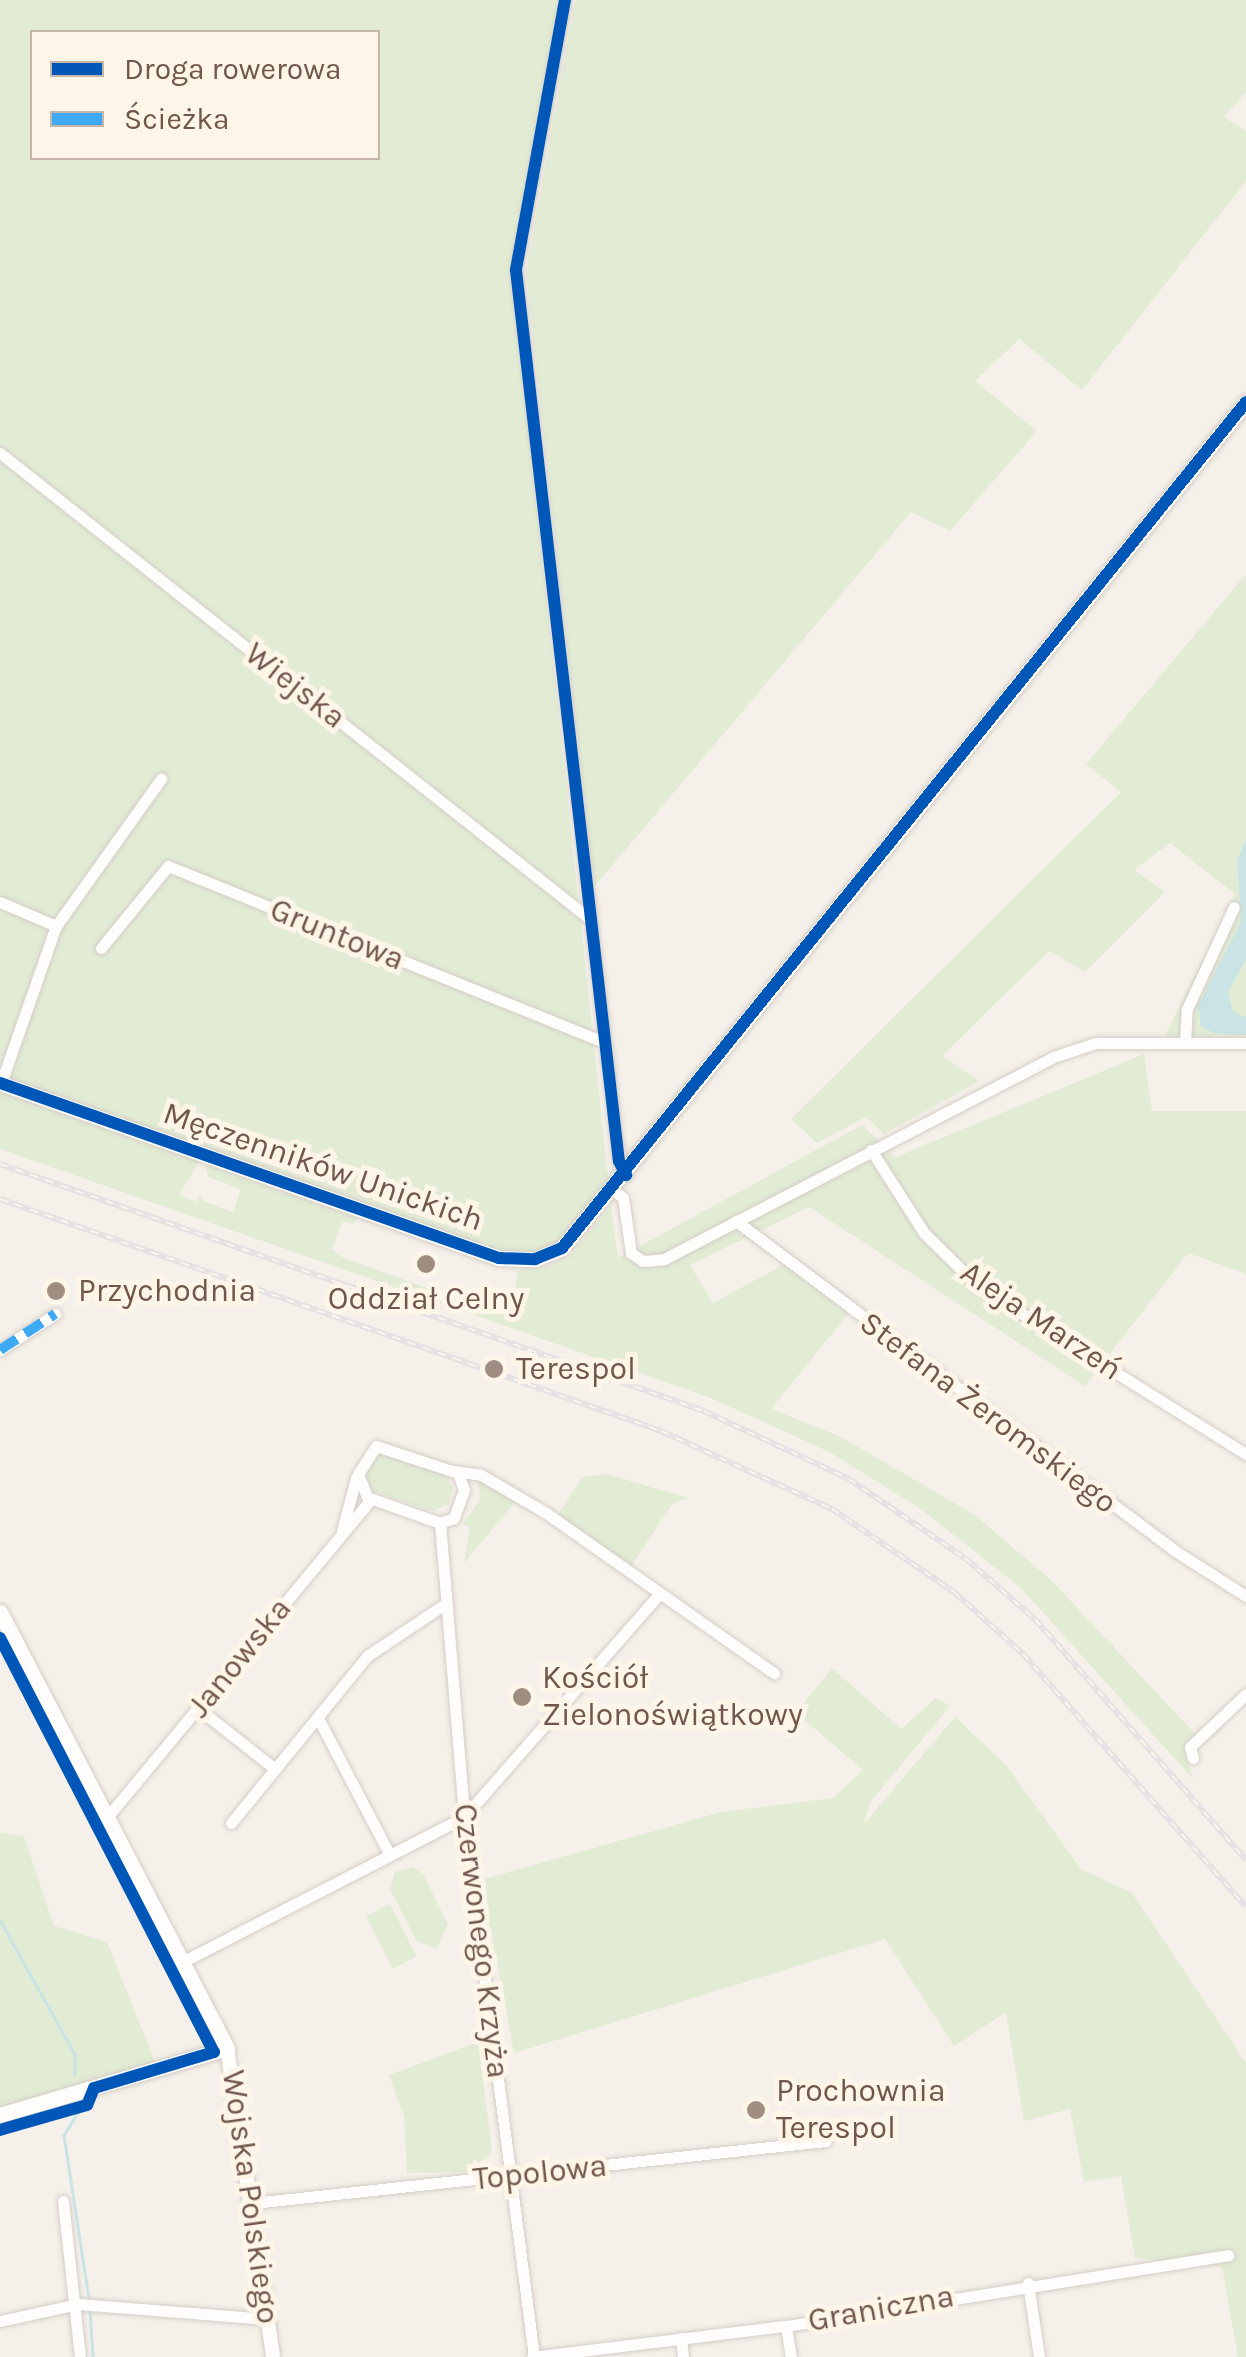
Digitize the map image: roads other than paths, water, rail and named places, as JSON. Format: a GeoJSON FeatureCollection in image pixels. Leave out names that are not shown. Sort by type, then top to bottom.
{"type":"FeatureCollection","features":[{"type":"Feature","properties":{"kind":"main road","name":"Męczenników Unickich"},"geometry":{"type":"LineString","coordinates":[[0,1083],[500,1258],[535,1259],[562,1248],[612,1193],[1246,402]]}},
{"type":"Feature","properties":{"kind":"main road","name":"Wojska Polskiego"},"geometry":{"type":"LineString","coordinates":[[0,1612],[227,2048]]}},
{"type":"Feature","properties":{"kind":"main road"},"geometry":{"type":"LineString","coordinates":[[0,2115],[227,2048]]}},
{"type":"Feature","properties":{"kind":"street"},"geometry":{"type":"LineString","coordinates":[[565,0],[516,270],[619,1161],[626,1174]]}},
{"type":"Feature","properties":{"kind":"street","name":"Wiejska"},"geometry":{"type":"LineString","coordinates":[[0,453],[590,919]]}},
{"type":"Feature","properties":{"kind":"street"},"geometry":{"type":"LineString","coordinates":[[0,1083],[56,926],[161,779]]}},
{"type":"Feature","properties":{"kind":"street","name":"Gruntowa"},"geometry":{"type":"LineString","coordinates":[[101,948],[168,866],[605,1042]]}},
{"type":"Feature","properties":{"kind":"street"},"geometry":{"type":"LineString","coordinates":[[0,902],[56,926]]}},
{"type":"Feature","properties":{"kind":"street"},"geometry":{"type":"LineString","coordinates":[[1185,1042],[1187,1009],[1234,906]]}},
{"type":"Feature","properties":{"kind":"street"},"geometry":{"type":"LineString","coordinates":[[612,1193],[623,1198],[632,1252],[643,1261],[664,1259],[1052,1057],[1096,1043],[1246,1044]]}},
{"type":"Feature","properties":{"kind":"street","name":"Aleja Marzeń"},"geometry":{"type":"LineString","coordinates":[[876,1147],[924,1233],[978,1286],[1246,1454]]}},
{"type":"Feature","properties":{"kind":"street","name":"Stefana Żeromskiego"},"geometry":{"type":"LineString","coordinates":[[736,1221],[1174,1550],[1246,1596]]}},
{"type":"Feature","properties":{"kind":"street"},"geometry":{"type":"LineString","coordinates":[[0,1350],[55,1314]]}},
{"type":"Feature","properties":{"kind":"street"},"geometry":{"type":"LineString","coordinates":[[342,1532],[368,1449],[380,1445],[498,1484],[774,1673]]}},
{"type":"Feature","properties":{"kind":"street"},"geometry":{"type":"LineString","coordinates":[[358,1474],[371,1499],[440,1524],[454,1518],[464,1495],[454,1471]]}},
{"type":"Feature","properties":{"kind":"street","name":"Janowska"},"geometry":{"type":"LineString","coordinates":[[108,1816],[371,1499]]}},
{"type":"Feature","properties":{"kind":"street","name":"Czerwonego Krzyża"},"geometry":{"type":"LineString","coordinates":[[440,1524],[464,1816],[533,2357]]}},
{"type":"Feature","properties":{"kind":"street"},"geometry":{"type":"LineString","coordinates":[[184,1961],[464,1816],[659,1594]]}},
{"type":"Feature","properties":{"kind":"street"},"geometry":{"type":"LineString","coordinates":[[230,1823],[366,1656],[446,1604]]}},
{"type":"Feature","properties":{"kind":"street"},"geometry":{"type":"LineString","coordinates":[[1193,1758],[1190,1746],[1246,1694]]}},
{"type":"Feature","properties":{"kind":"street"},"geometry":{"type":"LineString","coordinates":[[198,1709],[275,1770]]}},
{"type":"Feature","properties":{"kind":"street"},"geometry":{"type":"LineString","coordinates":[[318,1718],[389,1852]]}},
{"type":"Feature","properties":{"kind":"street","name":"Wojska Polskiego"},"geometry":{"type":"LineString","coordinates":[[227,2048],[273,2357]]}},
{"type":"Feature","properties":{"kind":"street","name":"Topolowa"},"geometry":{"type":"LineString","coordinates":[[253,2203],[826,2141]]}},
{"type":"Feature","properties":{"kind":"street"},"geometry":{"type":"LineString","coordinates":[[63,2201],[80,2357]]}},
{"type":"Feature","properties":{"kind":"street","name":"Graniczna"},"geometry":{"type":"LineString","coordinates":[[533,2357],[786,2326],[1028,2283],[1228,2256]]}},
{"type":"Feature","properties":{"kind":"street"},"geometry":{"type":"LineString","coordinates":[[1028,2283],[1039,2357]]}},
{"type":"Feature","properties":{"kind":"street"},"geometry":{"type":"LineString","coordinates":[[0,2322],[77,2304],[268,2318]]}},
{"type":"Feature","properties":{"kind":"street"},"geometry":{"type":"LineString","coordinates":[[786,2326],[791,2357]]}},
{"type":"Feature","properties":{"kind":"street"},"geometry":{"type":"LineString","coordinates":[[681,2338],[684,2357]]}},
{"type":"Feature","properties":{"kind":"water"},"geometry":{"type":"Polygon","coordinates":[[[1246,838],[1246,959],[1228,993],[1233,1012],[1246,1017],[1246,1035],[1213,1033],[1201,1026],[1198,1006],[1241,922],[1237,861],[1246,838]]]}},
{"type":"Feature","properties":{"kind":"waterway"},"geometry":{"type":"LineString","coordinates":[[0,1920],[75,2054],[75,2074]]}},
{"type":"Feature","properties":{"kind":"waterway"},"geometry":{"type":"LineString","coordinates":[[81,2108],[64,2135],[89,2299]]}},
{"type":"Feature","properties":{"kind":"waterway"},"geometry":{"type":"LineString","coordinates":[[90,2310],[93,2357]]}},
{"type":"Feature","properties":{"kind":"railway"},"geometry":{"type":"LineString","coordinates":[[0,1164],[704,1411],[849,1479],[965,1558],[1035,1619],[1246,1860]]}},
{"type":"Feature","properties":{"kind":"railway"},"geometry":{"type":"LineString","coordinates":[[0,1199],[661,1431],[832,1509],[954,1592],[1023,1654],[1246,1907]]}},
{"type":"Feature","properties":{"kind":"place","name":"Oddział Celny"},"geometry":{"type":"Point","coordinates":[426,1264]}},
{"type":"Feature","properties":{"kind":"place","name":"Przychodnia"},"geometry":{"type":"Point","coordinates":[56,1291]}},
{"type":"Feature","properties":{"kind":"place","name":"Terespol"},"geometry":{"type":"Point","coordinates":[494,1369]}},
{"type":"Feature","properties":{"kind":"place","name":"Kościół Zielonoświątkowy"},"geometry":{"type":"Point","coordinates":[522,1697]}},
{"type":"Feature","properties":{"kind":"place","name":"Prochownia Terespol"},"geometry":{"type":"Point","coordinates":[756,2110]}}]}
